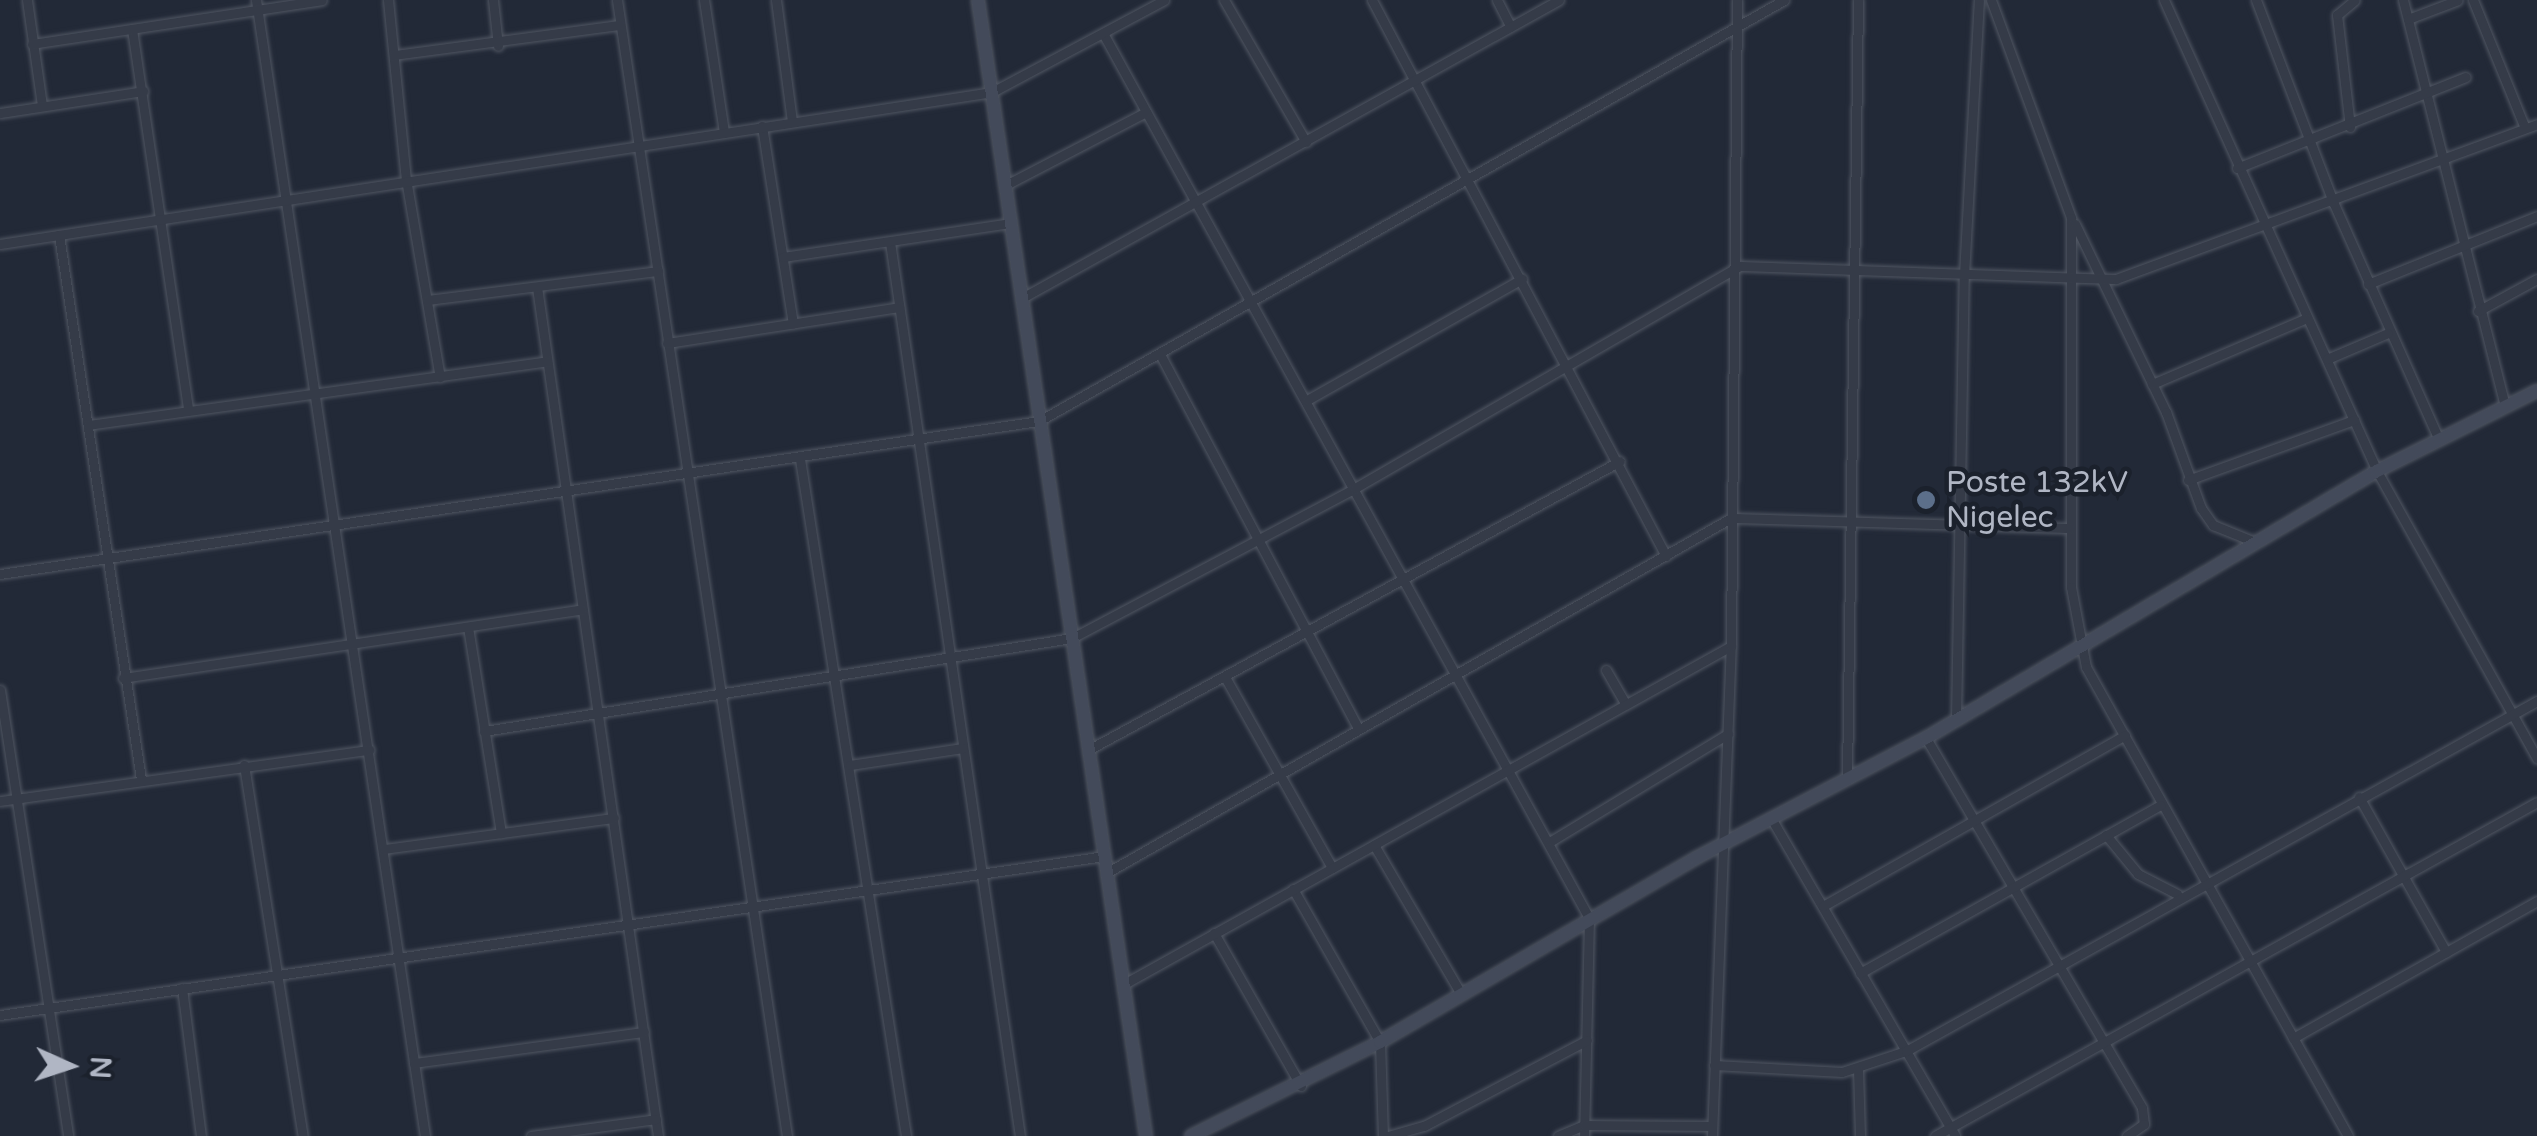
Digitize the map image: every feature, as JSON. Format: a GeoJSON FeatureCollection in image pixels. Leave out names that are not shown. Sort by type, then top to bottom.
{"type":"FeatureCollection","features":[{"type":"Feature","properties":{"kind":"street"},"geometry":{"type":"LineString","coordinates":[[27,0],[42,106]]}},
{"type":"Feature","properties":{"kind":"street"},"geometry":{"type":"LineString","coordinates":[[32,44],[132,30],[257,5],[322,0]]}},
{"type":"Feature","properties":{"kind":"street"},"geometry":{"type":"LineString","coordinates":[[388,0],[406,178],[440,378]]}},
{"type":"Feature","properties":{"kind":"street"},"geometry":{"type":"LineString","coordinates":[[492,0],[498,46]]}},
{"type":"Feature","properties":{"kind":"street"},"geometry":{"type":"LineString","coordinates":[[617,0],[787,1136]]}},
{"type":"Feature","properties":{"kind":"street"},"geometry":{"type":"LineString","coordinates":[[704,0],[724,132]]}},
{"type":"Feature","properties":{"kind":"street"},"geometry":{"type":"LineString","coordinates":[[776,0],[792,122]]}},
{"type":"Feature","properties":{"kind":"street"},"geometry":{"type":"LineString","coordinates":[[978,0],[1146,1136]]}},
{"type":"Feature","properties":{"kind":"street"},"geometry":{"type":"LineString","coordinates":[[0,244],[406,178],[992,92],[1164,0]]}},
{"type":"Feature","properties":{"kind":"street"},"geometry":{"type":"LineString","coordinates":[[1224,0],[1306,142]]}},
{"type":"Feature","properties":{"kind":"street"},"geometry":{"type":"LineString","coordinates":[[1372,0],[1471,175],[1666,556]]}},
{"type":"Feature","properties":{"kind":"street"},"geometry":{"type":"LineString","coordinates":[[1496,0],[1511,27]]}},
{"type":"Feature","properties":{"kind":"street"},"geometry":{"type":"LineString","coordinates":[[1022,298],[1559,0]]}},
{"type":"Feature","properties":{"kind":"street"},"geometry":{"type":"LineString","coordinates":[[1558,1136],[1584,1131],[1712,1131],[1731,646],[1739,266],[1740,23],[1736,0]]}},
{"type":"Feature","properties":{"kind":"street"},"geometry":{"type":"LineString","coordinates":[[0,574],[565,495],[1040,421],[1161,356],[1471,175],[1784,0]]}},
{"type":"Feature","properties":{"kind":"street"},"geometry":{"type":"LineString","coordinates":[[1847,779],[1858,0]]}},
{"type":"Feature","properties":{"kind":"street"},"geometry":{"type":"LineString","coordinates":[[1956,720],[1964,275],[1979,0]]}},
{"type":"Feature","properties":{"kind":"street"},"geometry":{"type":"LineString","coordinates":[[1991,0],[2072,218],[2152,384],[2188,480],[2213,525],[2255,542]]}},
{"type":"Feature","properties":{"kind":"street"},"geometry":{"type":"LineString","coordinates":[[2164,0],[2377,471],[2537,758]]}},
{"type":"Feature","properties":{"kind":"street"},"geometry":{"type":"LineString","coordinates":[[2256,0],[2308,142],[2388,333],[2438,438]]}},
{"type":"Feature","properties":{"kind":"street"},"geometry":{"type":"LineString","coordinates":[[2350,127],[2337,15],[2356,0]]}},
{"type":"Feature","properties":{"kind":"street"},"geometry":{"type":"LineString","coordinates":[[2403,0],[2478,311],[2505,406]]}},
{"type":"Feature","properties":{"kind":"street"},"geometry":{"type":"LineString","coordinates":[[2408,18],[2458,0]]}},
{"type":"Feature","properties":{"kind":"street"},"geometry":{"type":"LineString","coordinates":[[2474,0],[2526,128]]}},
{"type":"Feature","properties":{"kind":"street"},"geometry":{"type":"LineString","coordinates":[[257,5],[425,1136]]}},
{"type":"Feature","properties":{"kind":"street"},"geometry":{"type":"LineString","coordinates":[[394,56],[498,46],[620,25]]}},
{"type":"Feature","properties":{"kind":"street"},"geometry":{"type":"LineString","coordinates":[[132,30],[188,410]]}},
{"type":"Feature","properties":{"kind":"street"},"geometry":{"type":"LineString","coordinates":[[1104,35],[1512,768],[1589,918],[1584,1131]]}},
{"type":"Feature","properties":{"kind":"street"},"geometry":{"type":"LineString","coordinates":[[2238,168],[2466,78]]}},
{"type":"Feature","properties":{"kind":"street"},"geometry":{"type":"LineString","coordinates":[[0,113],[143,92]]}},
{"type":"Feature","properties":{"kind":"street"},"geometry":{"type":"LineString","coordinates":[[1004,186],[1146,112]]}},
{"type":"Feature","properties":{"kind":"street"},"geometry":{"type":"LineString","coordinates":[[484,731],[950,663],[1072,638],[1355,488],[1571,367],[1739,266],[2102,282],[2334,204],[2537,124]]}},
{"type":"Feature","properties":{"kind":"street"},"geometry":{"type":"LineString","coordinates":[[762,126],[793,324]]}},
{"type":"Feature","properties":{"kind":"street"},"geometry":{"type":"LineString","coordinates":[[2368,284],[2537,216]]}},
{"type":"Feature","properties":{"kind":"street"},"geometry":{"type":"LineString","coordinates":[[2072,218],[2070,528],[2080,646],[2160,805],[2348,1136]]}},
{"type":"Feature","properties":{"kind":"street"},"geometry":{"type":"LineString","coordinates":[[783,258],[1011,222]]}},
{"type":"Feature","properties":{"kind":"street"},"geometry":{"type":"LineString","coordinates":[[58,234],[141,779]]}},
{"type":"Feature","properties":{"kind":"street"},"geometry":{"type":"LineString","coordinates":[[890,242],[1020,1136]]}},
{"type":"Feature","properties":{"kind":"street"},"geometry":{"type":"LineString","coordinates":[[428,300],[658,271]]}},
{"type":"Feature","properties":{"kind":"street"},"geometry":{"type":"LineString","coordinates":[[1308,400],[1522,279]]}},
{"type":"Feature","properties":{"kind":"street"},"geometry":{"type":"LineString","coordinates":[[2478,311],[2537,280]]}},
{"type":"Feature","properties":{"kind":"street"},"geometry":{"type":"LineString","coordinates":[[537,287],[658,1136]]}},
{"type":"Feature","properties":{"kind":"street"},"geometry":{"type":"LineString","coordinates":[[668,344],[900,307]]}},
{"type":"Feature","properties":{"kind":"street"},"geometry":{"type":"LineString","coordinates":[[2152,384],[2307,318]]}},
{"type":"Feature","properties":{"kind":"street"},"geometry":{"type":"LineString","coordinates":[[2326,359],[2388,333]]}},
{"type":"Feature","properties":{"kind":"street"},"geometry":{"type":"LineString","coordinates":[[1161,356],[1358,728]]}},
{"type":"Feature","properties":{"kind":"street"},"geometry":{"type":"LineString","coordinates":[[88,425],[547,360]]}},
{"type":"Feature","properties":{"kind":"street"},"geometry":{"type":"LineString","coordinates":[[1191,1136],[1302,1086],[1589,918],[1926,738],[2377,471],[2537,391]]}},
{"type":"Feature","properties":{"kind":"street"},"geometry":{"type":"LineString","coordinates":[[2188,480],[2354,420]]}},
{"type":"Feature","properties":{"kind":"street"},"geometry":{"type":"LineString","coordinates":[[800,459],[906,1136]]}},
{"type":"Feature","properties":{"kind":"street"},"geometry":{"type":"LineString","coordinates":[[1088,750],[1620,461]]}},
{"type":"Feature","properties":{"kind":"street"},"geometry":{"type":"LineString","coordinates":[[1108,872],[1731,518],[2070,528]]}},
{"type":"Feature","properties":{"kind":"street"},"geometry":{"type":"LineString","coordinates":[[123,678],[582,609]]}},
{"type":"Feature","properties":{"kind":"street"},"geometry":{"type":"LineString","coordinates":[[468,628],[502,833]]}},
{"type":"Feature","properties":{"kind":"street"},"geometry":{"type":"LineString","coordinates":[[1124,984],[1731,646]]}},
{"type":"Feature","properties":{"kind":"street"},"geometry":{"type":"LineString","coordinates":[[1606,670],[1626,704]]}},
{"type":"Feature","properties":{"kind":"street"},"geometry":{"type":"LineString","coordinates":[[1225,677],[1332,868]]}},
{"type":"Feature","properties":{"kind":"street"},"geometry":{"type":"LineString","coordinates":[[0,694],[54,1006],[68,1136]]}},
{"type":"Feature","properties":{"kind":"street"},"geometry":{"type":"LineString","coordinates":[[1714,1065],[1858,1069],[1906,1051],[2178,894],[2537,701]]}},
{"type":"Feature","properties":{"kind":"street"},"geometry":{"type":"LineString","coordinates":[[1551,841],[1728,734]]}},
{"type":"Feature","properties":{"kind":"street"},"geometry":{"type":"LineString","coordinates":[[1823,906],[2124,735]]}},
{"type":"Feature","properties":{"kind":"street"},"geometry":{"type":"LineString","coordinates":[[1926,738],[2144,1114],[2140,1129],[2127,1136]]}},
{"type":"Feature","properties":{"kind":"street"},"geometry":{"type":"LineString","coordinates":[[850,765],[962,748]]}},
{"type":"Feature","properties":{"kind":"street"},"geometry":{"type":"LineString","coordinates":[[0,800],[369,750]]}},
{"type":"Feature","properties":{"kind":"street"},"geometry":{"type":"LineString","coordinates":[[244,765],[303,1136]]}},
{"type":"Feature","properties":{"kind":"street"},"geometry":{"type":"LineString","coordinates":[[2359,796],[2446,952]]}},
{"type":"Feature","properties":{"kind":"street"},"geometry":{"type":"LineString","coordinates":[[1935,1136],[1952,1132],[2101,1044],[2537,802]]}},
{"type":"Feature","properties":{"kind":"street"},"geometry":{"type":"LineString","coordinates":[[1860,974],[2160,805]]}},
{"type":"Feature","properties":{"kind":"street"},"geometry":{"type":"LineString","coordinates":[[384,849],[614,818]]}},
{"type":"Feature","properties":{"kind":"street"},"geometry":{"type":"LineString","coordinates":[[1772,818],[1952,1132]]}},
{"type":"Feature","properties":{"kind":"street"},"geometry":{"type":"LineString","coordinates":[[2106,835],[2138,874],[2178,894]]}},
{"type":"Feature","properties":{"kind":"street"},"geometry":{"type":"LineString","coordinates":[[1374,844],[1461,994]]}},
{"type":"Feature","properties":{"kind":"street"},"geometry":{"type":"LineString","coordinates":[[0,1016],[400,954],[1105,856]]}},
{"type":"Feature","properties":{"kind":"street"},"geometry":{"type":"LineString","coordinates":[[1293,889],[1380,1042],[1386,1136],[1424,1126],[1587,1040]]}},
{"type":"Feature","properties":{"kind":"street"},"geometry":{"type":"LineString","coordinates":[[2293,1038],[2537,901]]}},
{"type":"Feature","properties":{"kind":"street"},"geometry":{"type":"LineString","coordinates":[[1214,933],[1302,1086]]}},
{"type":"Feature","properties":{"kind":"street"},"geometry":{"type":"LineString","coordinates":[[182,988],[201,1136]]}},
{"type":"Feature","properties":{"kind":"street"},"geometry":{"type":"LineString","coordinates":[[414,1063],[644,1032]]}},
{"type":"Feature","properties":{"kind":"street"},"geometry":{"type":"LineString","coordinates":[[1858,1069],[1860,1136]]}},
{"type":"Feature","properties":{"kind":"street"},"geometry":{"type":"LineString","coordinates":[[531,1136],[656,1119]]}},
{"type":"Feature","properties":{"kind":"place","name":"Poste 132kV Nigelec"},"geometry":{"type":"Point","coordinates":[1926,500]}}]}
